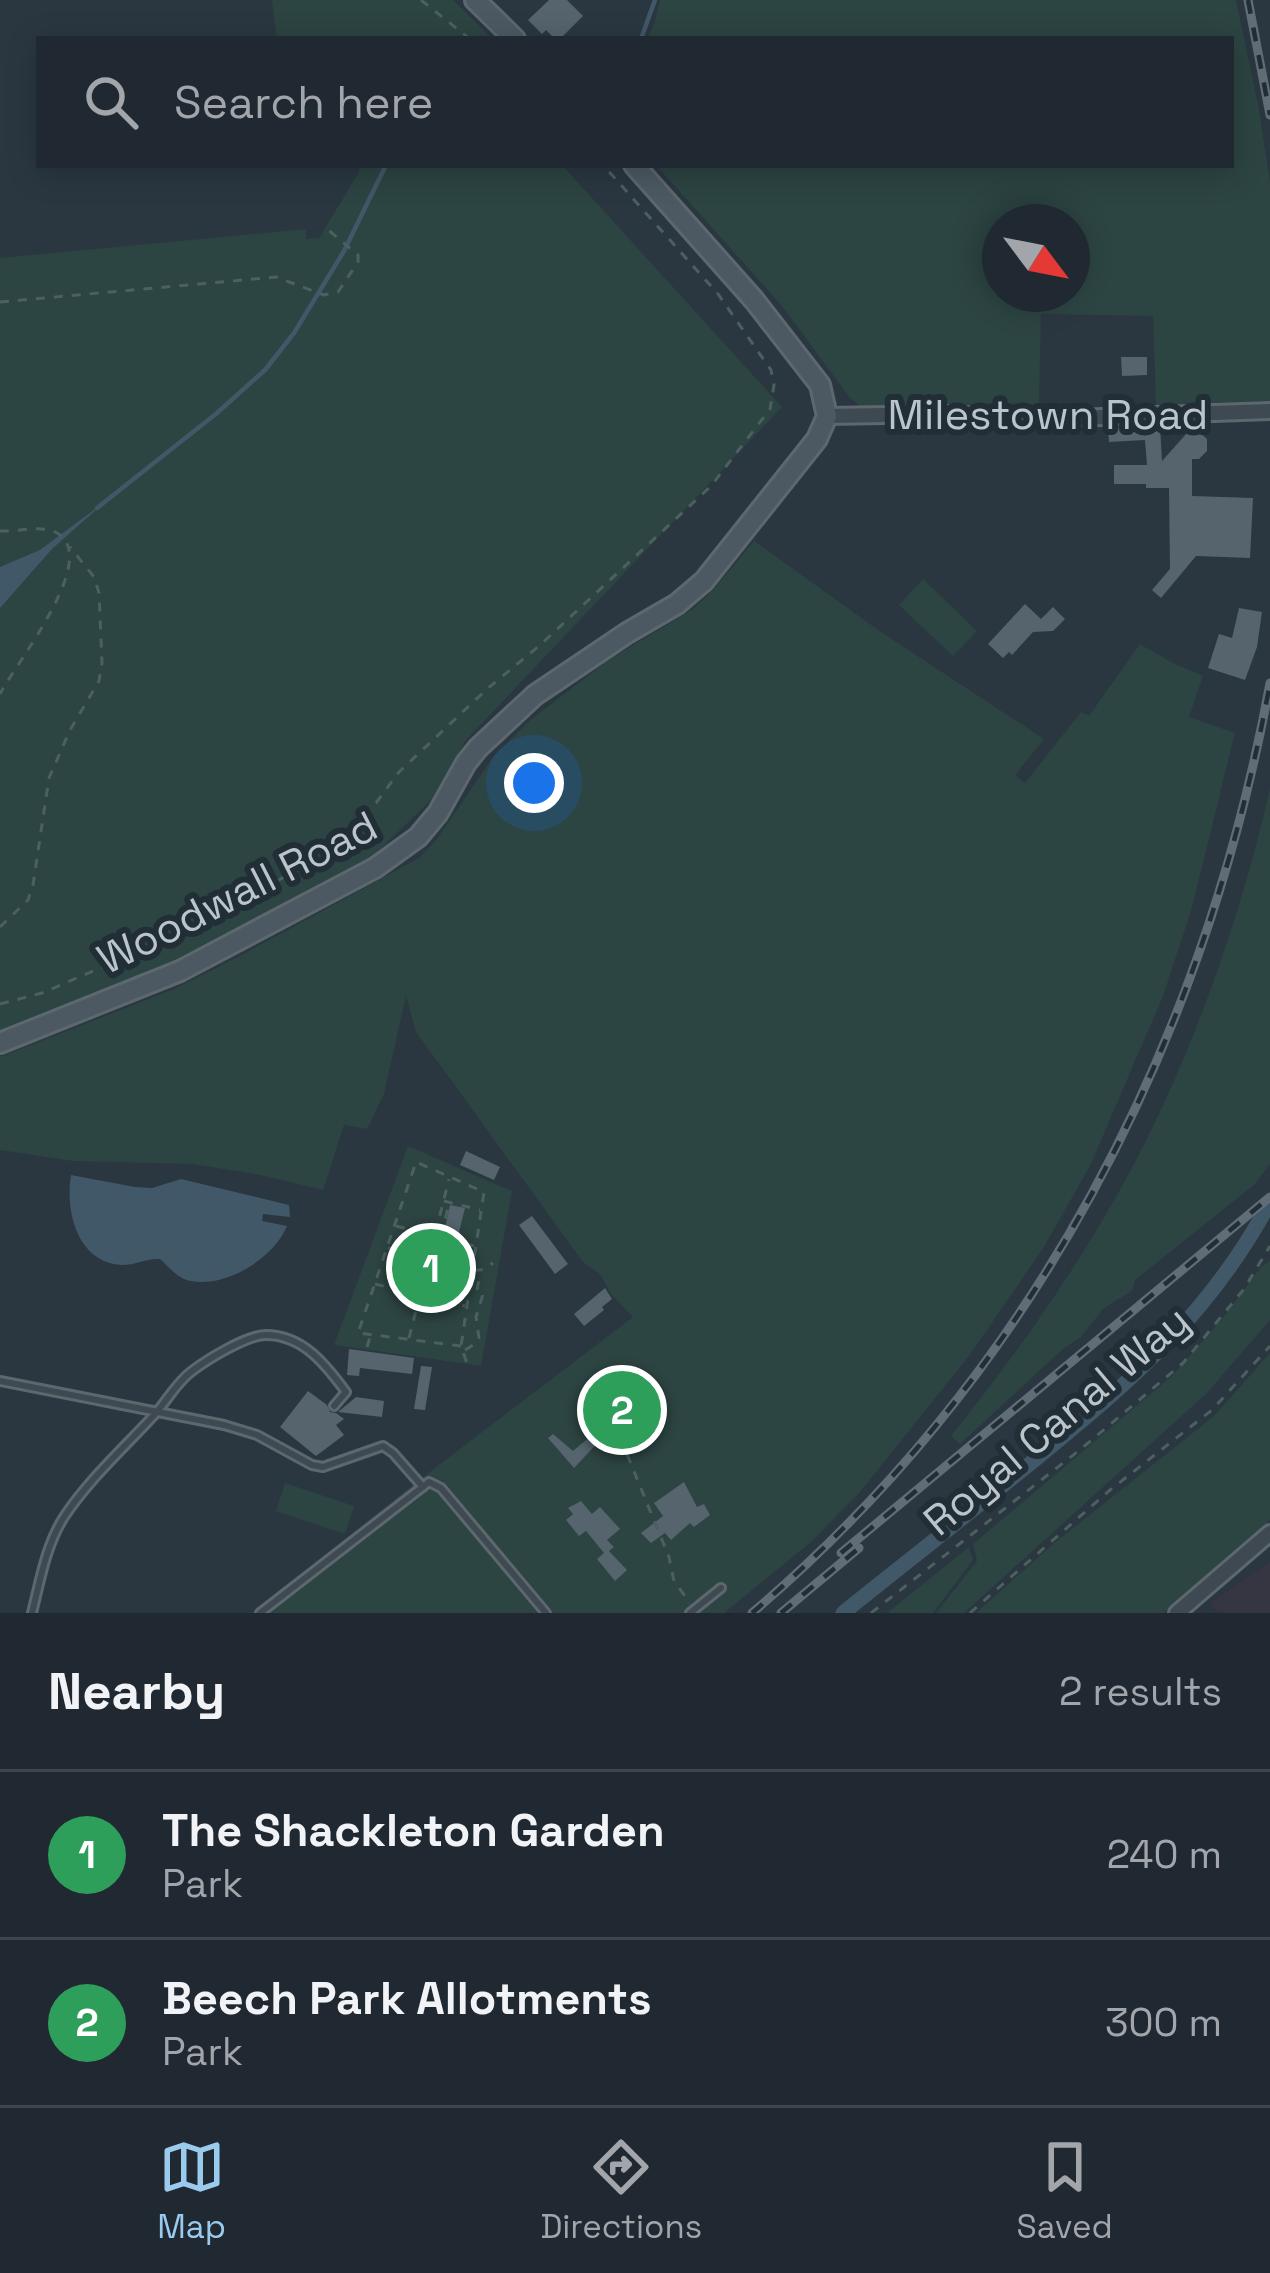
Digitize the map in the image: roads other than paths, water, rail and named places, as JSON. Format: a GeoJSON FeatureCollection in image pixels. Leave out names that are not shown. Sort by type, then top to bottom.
{"type":"FeatureCollection","features":[{"type":"Feature","properties":{"kind":"main road"},"geometry":{"type":"LineString","coordinates":[[475,0],[512,36]]}},
{"type":"Feature","properties":{"kind":"main road"},"geometry":{"type":"LineString","coordinates":[[637,168],[803,362],[820,385],[827,416]]}},
{"type":"Feature","properties":{"kind":"main road","name":"Woodwall Road"},"geometry":{"type":"LineString","coordinates":[[0,1043],[180,971],[375,868],[418,837],[478,748],[535,695],[677,604],[704,581],[818,439],[827,416]]}},
{"type":"Feature","properties":{"kind":"street","name":"Milestown Road"},"geometry":{"type":"LineString","coordinates":[[827,416],[1047,418],[1270,411]]}},
{"type":"Feature","properties":{"kind":"street"},"geometry":{"type":"LineString","coordinates":[[1177,1613],[1270,1533]]}},
{"type":"Feature","properties":{"kind":"lane"},"geometry":{"type":"LineString","coordinates":[[32,1613],[48,1552],[64,1518],[188,1374],[263,1334],[289,1338],[322,1360],[346,1391],[334,1406]]}},
{"type":"Feature","properties":{"kind":"lane"},"geometry":{"type":"LineString","coordinates":[[0,1382],[224,1425],[257,1435],[323,1467],[383,1447],[423,1487]]}},
{"type":"Feature","properties":{"kind":"lane"},"geometry":{"type":"LineString","coordinates":[[260,1613],[429,1482],[441,1488],[547,1613]]}},
{"type":"Feature","properties":{"kind":"lane"},"geometry":{"type":"LineString","coordinates":[[692,1611],[722,1588]]}},
{"type":"Feature","properties":{"kind":"waterway"},"geometry":{"type":"LineString","coordinates":[[642,36],[655,0]]}},
{"type":"Feature","properties":{"kind":"waterway"},"geometry":{"type":"LineString","coordinates":[[97,508],[265,370],[294,333],[344,251],[385,168]]}},
{"type":"Feature","properties":{"kind":"waterway"},"geometry":{"type":"LineString","coordinates":[[843,1613],[1137,1372],[1222,1278],[1270,1202]]}},
{"type":"Feature","properties":{"kind":"railway"},"geometry":{"type":"LineString","coordinates":[[1248,0],[1270,115]]}},
{"type":"Feature","properties":{"kind":"railway"},"geometry":{"type":"LineString","coordinates":[[752,1613],[852,1519],[942,1418],[1022,1309],[1092,1194],[1151,1073],[1201,947],[1240,817],[1270,683]]}},
{"type":"Feature","properties":{"kind":"railway"},"geometry":{"type":"LineString","coordinates":[[841,1553],[1270,1197]]}},
{"type":"Feature","properties":{"kind":"railway"},"geometry":{"type":"LineString","coordinates":[[781,1613],[859,1548]]}},
{"type":"Feature","properties":{"kind":"place","name":"The Shackleton Garden"},"geometry":{"type":"Point","coordinates":[431,1268]}},
{"type":"Feature","properties":{"kind":"place","name":"Beech Park Allotments"},"geometry":{"type":"Point","coordinates":[622,1410]}}]}
